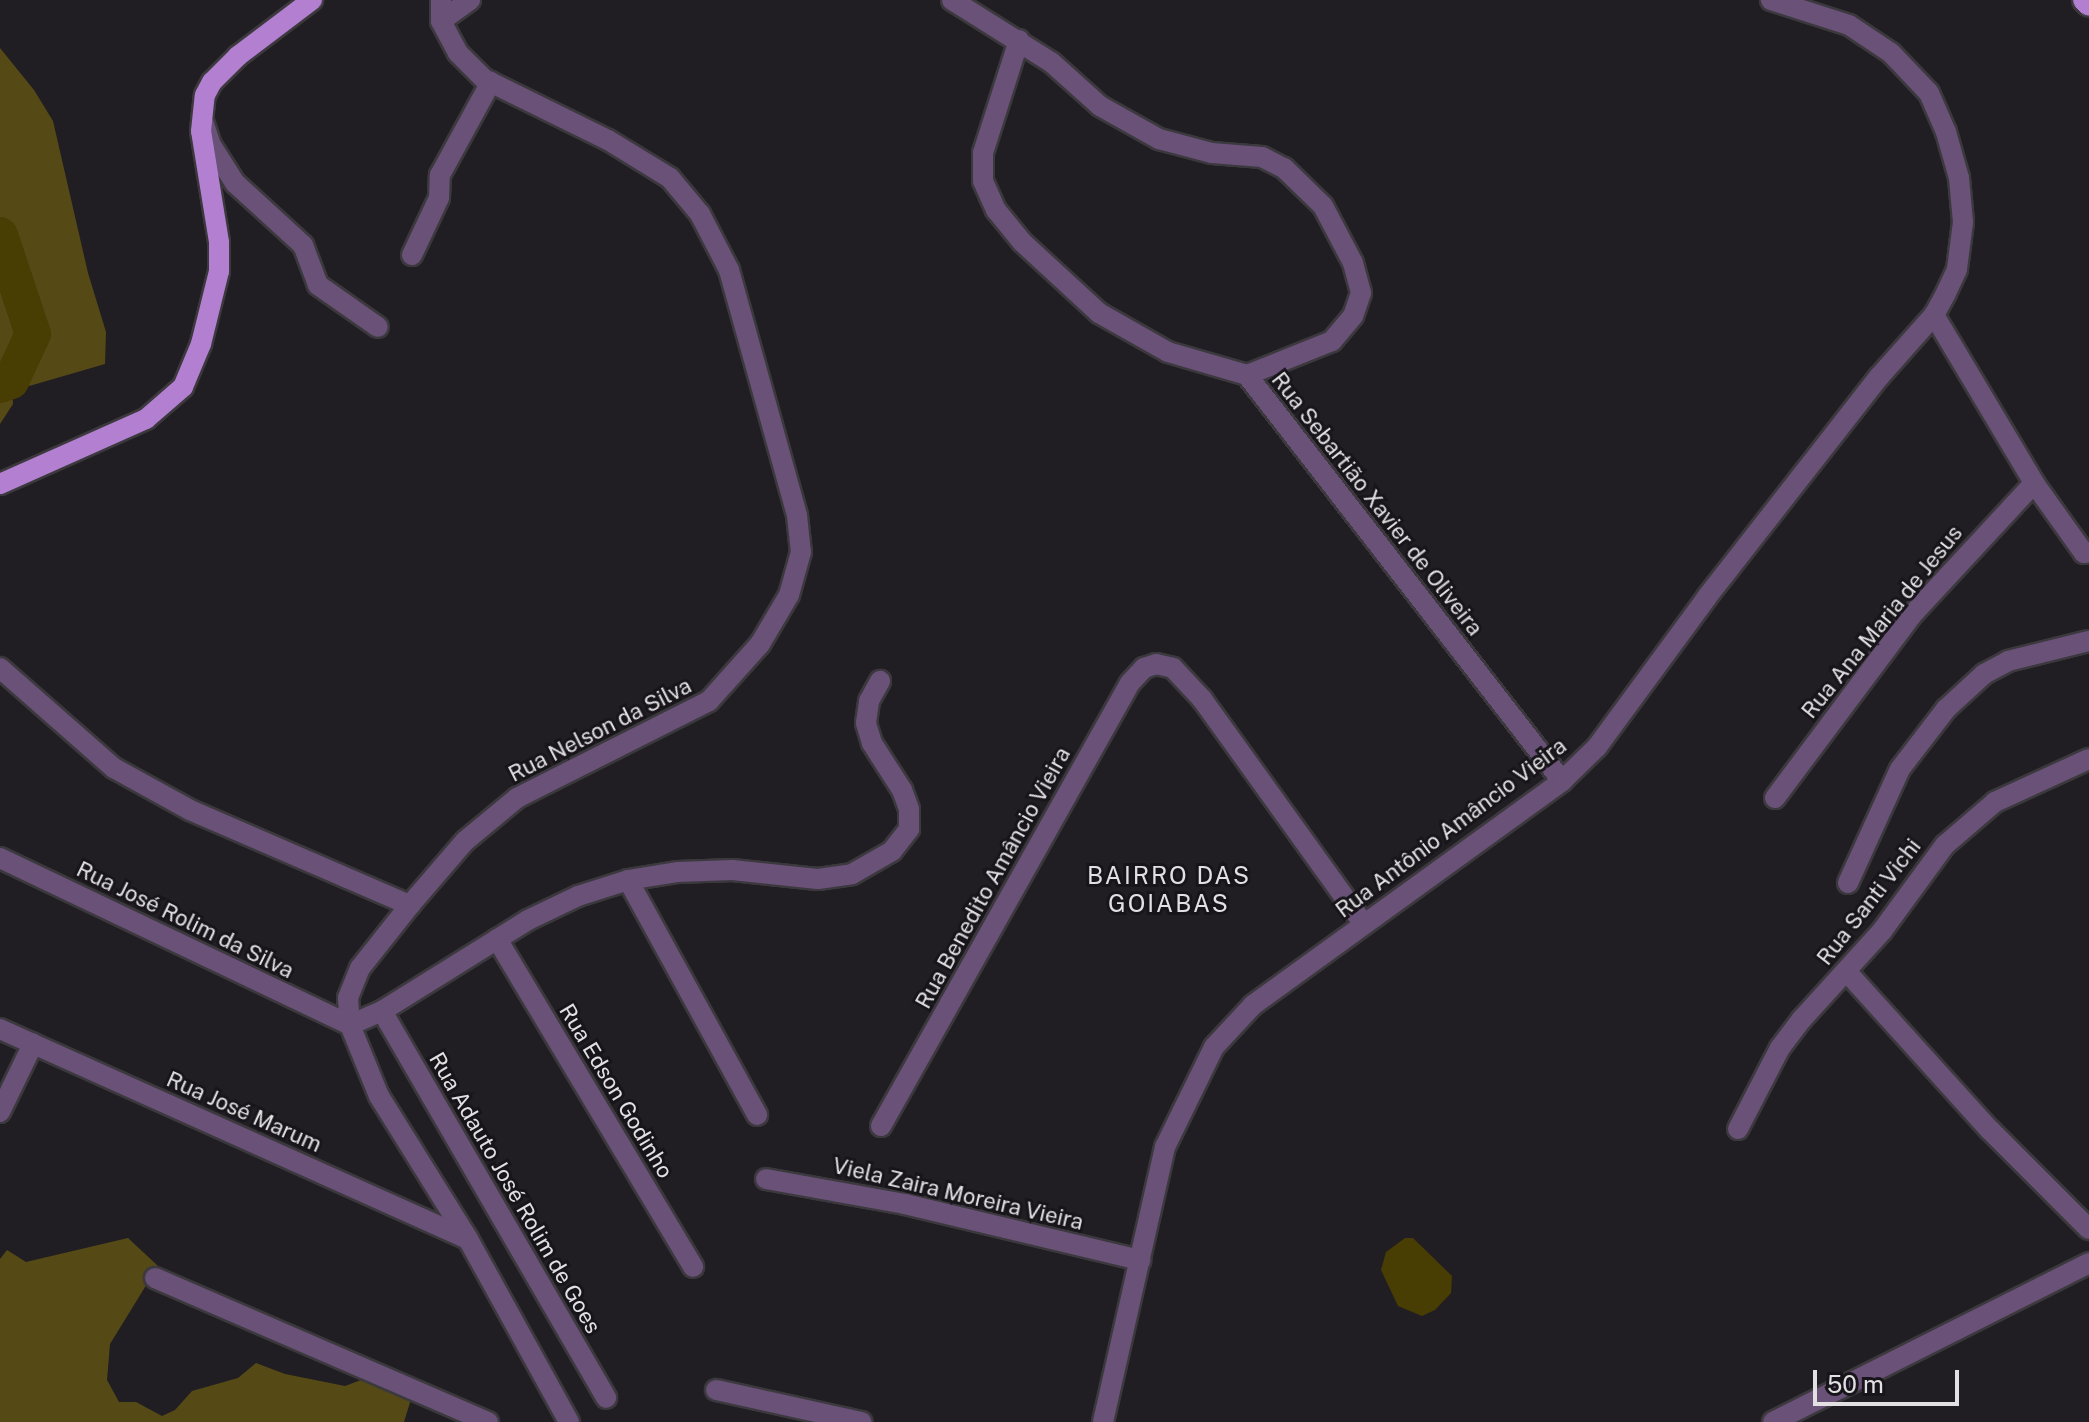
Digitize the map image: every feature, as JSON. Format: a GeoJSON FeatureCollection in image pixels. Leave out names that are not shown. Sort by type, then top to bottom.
{"type":"FeatureCollection","features":[{"type":"Feature","properties":{"kind":"main road"},"geometry":{"type":"LineString","coordinates":[[0,484],[146,419],[183,387],[201,344],[219,271],[219,242],[201,116],[205,95],[212,82],[238,56],[312,0]]}},
{"type":"Feature","properties":{"kind":"main road"},"geometry":{"type":"LineString","coordinates":[[2083,0],[2089,6]]}},
{"type":"Feature","properties":{"kind":"street","name":"Rua Nelson da Silva"},"geometry":{"type":"LineString","coordinates":[[441,0],[441,21],[458,53],[491,82],[608,140],[670,178],[700,214],[729,270],[797,515],[801,552],[789,595],[760,644],[709,701],[517,798],[465,841],[410,905],[360,968],[348,998],[350,1025],[379,1096],[468,1239],[569,1422]]}},
{"type":"Feature","properties":{"kind":"street"},"geometry":{"type":"LineString","coordinates":[[441,21],[470,0]]}},
{"type":"Feature","properties":{"kind":"street","name":"Rua Sebartião Xavier de Oliveira"},"geometry":{"type":"LineString","coordinates":[[952,0],[1019,40],[1100,106],[1159,139],[1212,153],[1262,157],[1284,168],[1323,206],[1353,263],[1361,293],[1353,316],[1332,341],[1247,375],[1562,781]]}},
{"type":"Feature","properties":{"kind":"street","name":"Rua Antônio Amâncio Vieira"},"geometry":{"type":"LineString","coordinates":[[1103,1422],[1165,1147],[1214,1047],[1253,1005],[1562,781],[1597,747],[1707,597],[1879,377],[1934,315],[1957,269],[1963,222],[1959,178],[1946,132],[1929,93],[1891,53],[1849,25],[1771,0]]}},
{"type":"Feature","properties":{"kind":"street"},"geometry":{"type":"LineString","coordinates":[[1019,40],[983,153],[983,181],[996,210],[1022,242],[1099,313],[1168,352],[1247,375]]}},
{"type":"Feature","properties":{"kind":"street"},"geometry":{"type":"LineString","coordinates":[[412,255],[439,198],[440,175],[491,82]]}},
{"type":"Feature","properties":{"kind":"street"},"geometry":{"type":"LineString","coordinates":[[201,116],[211,145],[235,183],[303,245],[318,285],[378,327]]}},
{"type":"Feature","properties":{"kind":"street"},"geometry":{"type":"LineString","coordinates":[[1934,315],[2034,483],[2087,557]]}},
{"type":"Feature","properties":{"kind":"street","name":"Rua Ana Maria de Jesus"},"geometry":{"type":"LineString","coordinates":[[1775,798],[1911,616],[2034,483]]}},
{"type":"Feature","properties":{"kind":"street"},"geometry":{"type":"LineString","coordinates":[[1848,883],[1900,769],[1946,709],[1984,674],[2008,661],[2089,641]]}},
{"type":"Feature","properties":{"kind":"street","name":"Rua Benedito Amâncio Vieira"},"geometry":{"type":"LineString","coordinates":[[881,1126],[1130,683],[1144,668],[1156,664],[1173,668],[1202,699],[1363,923]]}},
{"type":"Feature","properties":{"kind":"street"},"geometry":{"type":"LineString","coordinates":[[0,668],[127,775],[190,810],[410,905]]}},
{"type":"Feature","properties":{"kind":"street"},"geometry":{"type":"LineString","coordinates":[[350,1025],[382,1011],[497,939],[578,896],[628,880],[678,872],[732,870],[818,879],[852,874],[892,851],[909,829],[909,809],[902,790],[872,743],[866,723],[869,701],[880,681]]}},
{"type":"Feature","properties":{"kind":"street","name":"Rua Santi Vichi"},"geometry":{"type":"LineString","coordinates":[[1738,1129],[1780,1048],[1802,1019],[1847,972],[1955,836],[1995,802],[2089,759]]}},
{"type":"Feature","properties":{"kind":"street","name":"Rua José Rolim da Silva"},"geometry":{"type":"LineString","coordinates":[[0,858],[350,1025]]}},
{"type":"Feature","properties":{"kind":"street"},"geometry":{"type":"LineString","coordinates":[[628,880],[757,1115]]}},
{"type":"Feature","properties":{"kind":"street","name":"Rua Edson Godinho"},"geometry":{"type":"LineString","coordinates":[[497,939],[693,1267]]}},
{"type":"Feature","properties":{"kind":"street"},"geometry":{"type":"LineString","coordinates":[[1847,972],[1990,1130],[2089,1229]]}},
{"type":"Feature","properties":{"kind":"street","name":"Rua Adauto José Rolim de Goes"},"geometry":{"type":"LineString","coordinates":[[382,1011],[606,1398]]}},
{"type":"Feature","properties":{"kind":"street","name":"Rua José Marum"},"geometry":{"type":"LineString","coordinates":[[0,1029],[468,1239]]}},
{"type":"Feature","properties":{"kind":"street"},"geometry":{"type":"LineString","coordinates":[[0,1112],[33,1044]]}},
{"type":"Feature","properties":{"kind":"street","name":"Viela Zaira Moreira Vieira"},"geometry":{"type":"LineString","coordinates":[[766,1179],[905,1204],[1140,1260]]}},
{"type":"Feature","properties":{"kind":"street"},"geometry":{"type":"LineString","coordinates":[[1773,1422],[2089,1263]]}},
{"type":"Feature","properties":{"kind":"street"},"geometry":{"type":"LineString","coordinates":[[155,1278],[488,1422]]}},
{"type":"Feature","properties":{"kind":"street"},"geometry":{"type":"LineString","coordinates":[[716,1390],[862,1422]]}},
{"type":"Feature","properties":{"kind":"shaded area"},"geometry":{"type":"Polygon","coordinates":[[[0,48],[34,90],[53,121],[88,273],[106,332],[105,364],[12,391],[13,404],[0,424],[0,48]]]}},
{"type":"Feature","properties":{"kind":"shaded area"},"geometry":{"type":"Polygon","coordinates":[[[128,1238],[158,1266],[110,1344],[107,1380],[119,1402],[136,1402],[162,1416],[175,1410],[192,1391],[238,1378],[256,1363],[285,1374],[345,1386],[385,1371],[412,1396],[404,1422],[0,1422],[0,1259],[7,1250],[26,1262],[128,1238]]]}},
{"type":"Feature","properties":{"kind":"shaded area"},"geometry":{"type":"Polygon","coordinates":[[[1405,1238],[1413,1238],[1452,1276],[1451,1293],[1435,1310],[1422,1316],[1398,1306],[1381,1270],[1386,1252],[1405,1238]]]}},
{"type":"Feature","properties":{"kind":"waterway"},"geometry":{"type":"LineString","coordinates":[[0,235],[33,334],[11,381],[0,385]]}},
{"type":"Feature","properties":{"kind":"district","name":"BAIRRO DAS GOIABAS"},"geometry":{"type":"Point","coordinates":[1169,890]}}]}
